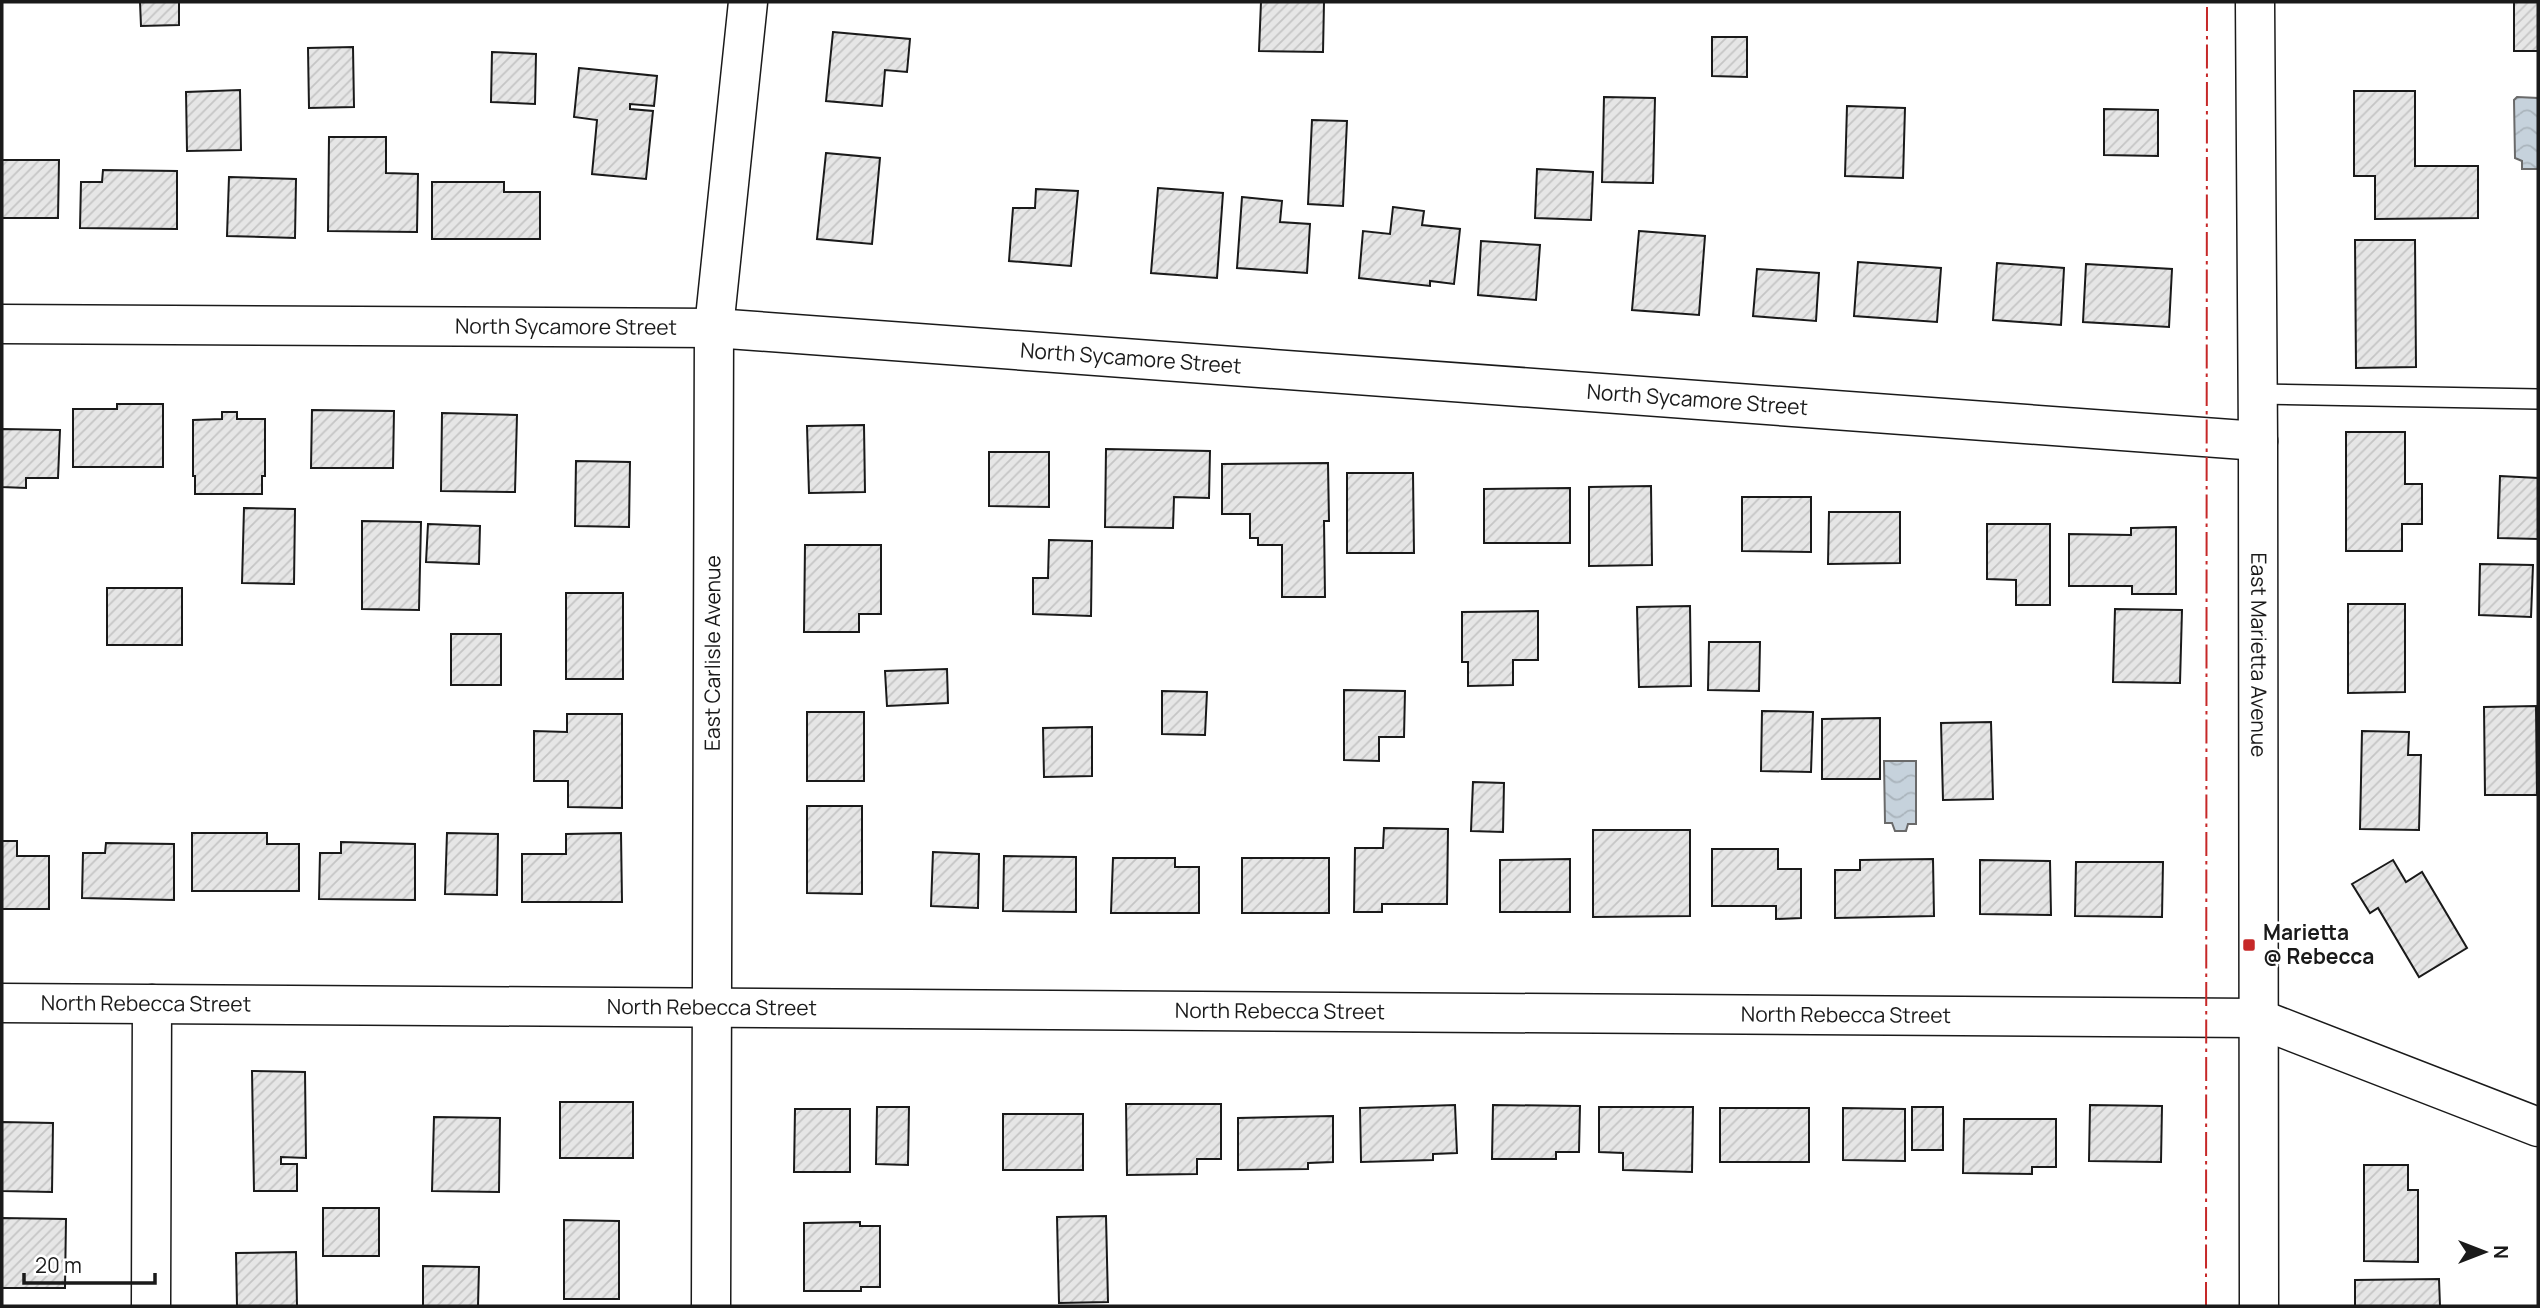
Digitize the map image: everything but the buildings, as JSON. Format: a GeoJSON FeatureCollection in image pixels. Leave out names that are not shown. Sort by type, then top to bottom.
{"type":"FeatureCollection","features":[{"type":"Feature","properties":{"kind":"street","name":"East Carlisle Avenue"},"geometry":{"type":"LineString","coordinates":[[710,1306],[714,328],[748,2]]}},
{"type":"Feature","properties":{"kind":"street","name":"East Marietta Avenue"},"geometry":{"type":"LineString","coordinates":[[2255,2],[2259,1306]]}},
{"type":"Feature","properties":{"kind":"street","name":"North Sycamore Street"},"geometry":{"type":"LineString","coordinates":[[2,324],[714,328],[2258,441]]}},
{"type":"Feature","properties":{"kind":"street","name":"North Rebecca Street"},"geometry":{"type":"LineString","coordinates":[[2,1003],[2257,1018],[2538,1127]]}},
{"type":"Feature","properties":{"kind":"street"},"geometry":{"type":"LineString","coordinates":[[151,1306],[152,1004]]}},
{"type":"Feature","properties":{"kind":"lane"},"geometry":{"type":"LineString","coordinates":[[2257,394],[2538,398]]}},
{"type":"Feature","properties":{"kind":"water"},"geometry":{"type":"Polygon","coordinates":[[[2517,97],[2538,98],[2538,169],[2522,169],[2522,161],[2515,158],[2514,100],[2517,97]]]}},
{"type":"Feature","properties":{"kind":"water"},"geometry":{"type":"Polygon","coordinates":[[[1884,761],[1916,761],[1916,824],[1908,824],[1906,831],[1895,831],[1892,823],[1885,823],[1884,761]]]}},
{"type":"Feature","properties":{"kind":"power"},"geometry":{"type":"LineString","coordinates":[[2206,1306],[2207,2]]}},
{"type":"Feature","properties":{"kind":"place","name":"Marietta @ Rebecca"},"geometry":{"type":"Point","coordinates":[2249,945]}}]}
